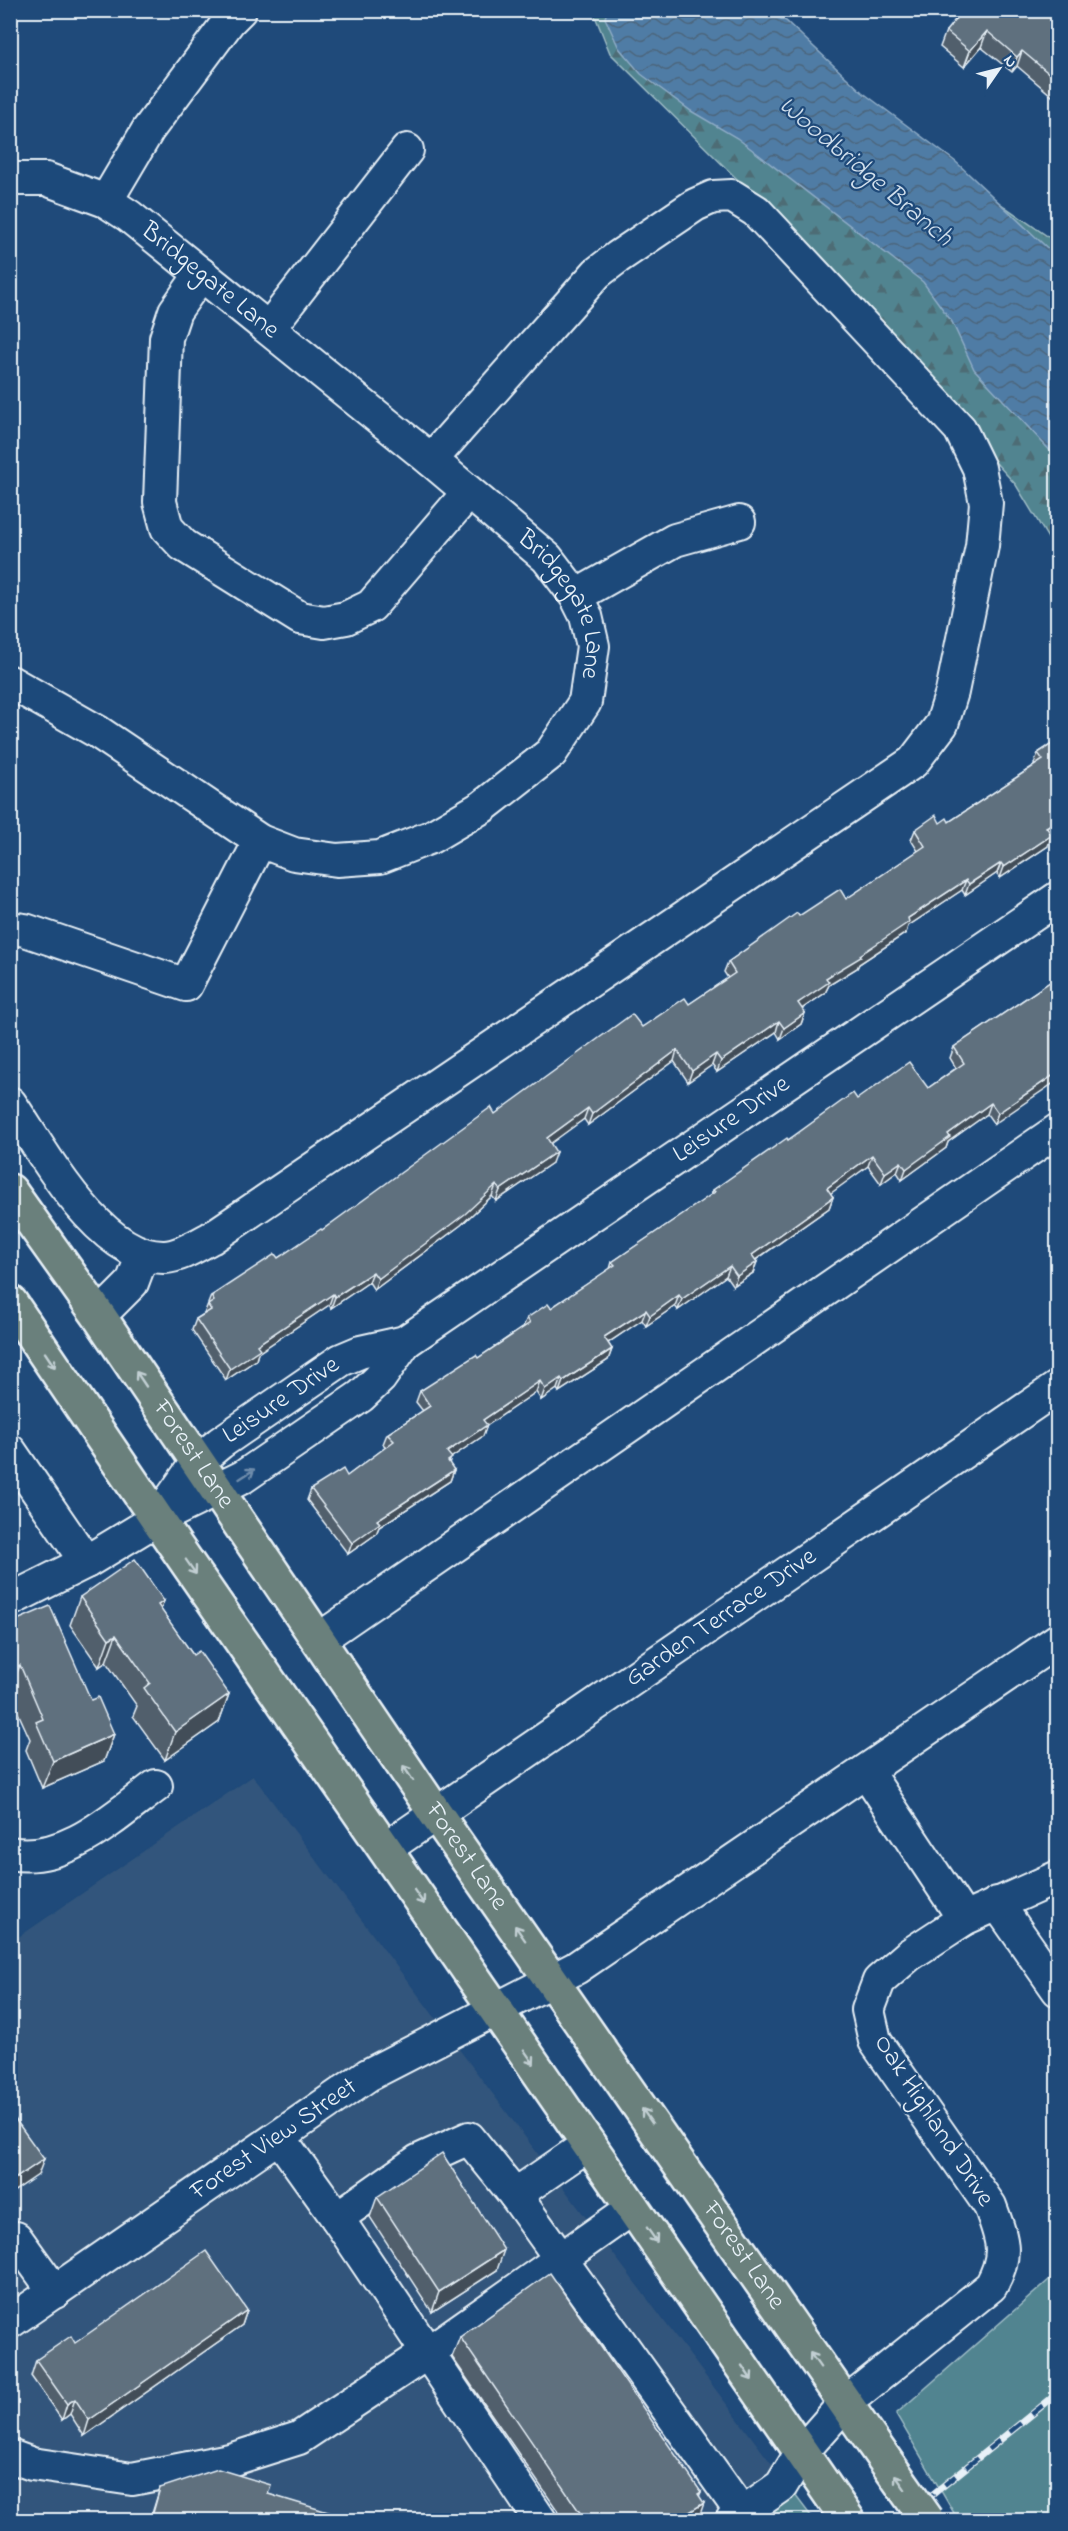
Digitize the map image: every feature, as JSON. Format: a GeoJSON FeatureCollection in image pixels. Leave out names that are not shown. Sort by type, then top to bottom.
{"type":"FeatureCollection","features":[{"type":"Feature","properties":{"kind":"main road","name":"Forest Lane"},"geometry":{"type":"LineString","coordinates":[[10,1191],[99,1316],[436,1815],[554,1981],[927,2520]]}},
{"type":"Feature","properties":{"kind":"main road"},"geometry":{"type":"LineString","coordinates":[[10,1302],[157,1519],[848,2520]]}},
{"type":"Feature","properties":{"kind":"street"},"geometry":{"type":"LineString","coordinates":[[106,201],[148,130],[229,21],[240,10]]}},
{"type":"Feature","properties":{"kind":"street"},"geometry":{"type":"LineString","coordinates":[[269,328],[407,150]]}},
{"type":"Feature","properties":{"kind":"street","name":"Bridgegate Lane"},"geometry":{"type":"LineString","coordinates":[[10,179],[46,179],[106,201],[129,216],[269,328],[547,558],[576,596],[586,616],[592,646],[585,702],[551,753],[482,807],[431,837],[380,856],[337,860],[294,854],[260,841],[98,732],[10,682]]}},
{"type":"Feature","properties":{"kind":"street"},"geometry":{"type":"LineString","coordinates":[[10,1103],[81,1208],[97,1224],[121,1244],[143,1254],[165,1257],[183,1253],[211,1238],[913,762],[942,724],[952,692],[982,546],[986,503],[979,468],[960,429],[756,211],[732,196],[713,197],[695,205],[597,273],[431,460]]}},
{"type":"Feature","properties":{"kind":"street"},"geometry":{"type":"LineString","coordinates":[[201,274],[175,311],[166,338],[160,502],[167,528],[183,544],[300,618],[324,622],[346,618],[371,606],[468,493]]}},
{"type":"Feature","properties":{"kind":"street"},"geometry":{"type":"LineString","coordinates":[[576,596],[675,540],[739,522]]}},
{"type":"Feature","properties":{"kind":"street"},"geometry":{"type":"LineString","coordinates":[[10,928],[25,930],[186,985],[260,841]]}},
{"type":"Feature","properties":{"kind":"street","name":"Leisure Drive"},"geometry":{"type":"LineString","coordinates":[[10,1600],[86,1562],[157,1519],[243,1478],[361,1396],[380,1378],[405,1342],[1058,898]]}},
{"type":"Feature","properties":{"kind":"street"},"geometry":{"type":"LineString","coordinates":[[318,1640],[1058,1130]]}},
{"type":"Feature","properties":{"kind":"street"},"geometry":{"type":"LineString","coordinates":[[99,1316],[132,1283],[143,1254]]}},
{"type":"Feature","properties":{"kind":"street","name":"Leisure Drive"},"geometry":{"type":"LineString","coordinates":[[157,1519],[197,1462],[220,1443],[341,1360],[360,1352],[405,1342]]}},
{"type":"Feature","properties":{"kind":"street","name":"Garden Terrace Drive"},"geometry":{"type":"LineString","coordinates":[[385,1849],[1058,1387]]}},
{"type":"Feature","properties":{"kind":"street"},"geometry":{"type":"LineString","coordinates":[[10,1451],[86,1562]]}},
{"type":"Feature","properties":{"kind":"street","name":"Forest View Street"},"geometry":{"type":"LineString","coordinates":[[10,2322],[368,2075],[554,1981],[1058,1640]]}},
{"type":"Feature","properties":{"kind":"street"},"geometry":{"type":"LineString","coordinates":[[866,1771],[964,1919]]}},
{"type":"Feature","properties":{"kind":"street"},"geometry":{"type":"LineString","coordinates":[[10,1853],[25,1856],[52,1851],[85,1838],[156,1786]]}},
{"type":"Feature","properties":{"kind":"street","name":"Oak Highland Drive"},"geometry":{"type":"LineString","coordinates":[[737,2517],[782,2486],[801,2453],[845,2403],[991,2286],[1002,2266],[1001,2235],[990,2206],[875,2040],[868,2010],[879,1981],[909,1955],[964,1919],[1058,1877]]}},
{"type":"Feature","properties":{"kind":"street"},"geometry":{"type":"LineString","coordinates":[[997,1903],[1058,1990]]}},
{"type":"Feature","properties":{"kind":"street"},"geometry":{"type":"LineString","coordinates":[[279,2137],[337,2218],[540,2520]]}},
{"type":"Feature","properties":{"kind":"street"},"geometry":{"type":"LineString","coordinates":[[337,2218],[418,2161],[469,2138],[515,2195],[561,2260],[737,2517]]}},
{"type":"Feature","properties":{"kind":"street"},"geometry":{"type":"LineString","coordinates":[[515,2195],[589,2144]]}},
{"type":"Feature","properties":{"kind":"street"},"geometry":{"type":"LineString","coordinates":[[10,2456],[32,2464],[132,2479],[230,2460],[299,2438],[427,2353],[633,2208]]}},
{"type":"Feature","properties":{"kind":"street"},"geometry":{"type":"LineString","coordinates":[[10,2242],[16,2238],[55,2292]]}},
{"type":"Feature","properties":{"kind":"shaded area"},"geometry":{"type":"Polygon","coordinates":[[[253,1776],[814,2520],[11,2520],[10,1943],[253,1776]]]}},
{"type":"Feature","properties":{"kind":"green space"},"geometry":{"type":"Polygon","coordinates":[[[593,11],[754,11],[854,102],[1057,243],[1057,553],[1016,485],[738,180],[610,53],[593,11]]]}},
{"type":"Feature","properties":{"kind":"green space"},"geometry":{"type":"Polygon","coordinates":[[[1057,2273],[1057,2520],[958,2520],[896,2414],[1057,2273]]]}},
{"type":"Feature","properties":{"kind":"green space"},"geometry":{"type":"Polygon","coordinates":[[[792,2491],[814,2520],[751,2520],[792,2491]]]}},
{"type":"Feature","properties":{"kind":"water","name":"Woodbridge Branch"},"geometry":{"type":"Polygon","coordinates":[[[763,10],[786,21],[862,92],[956,162],[1057,257],[1057,458],[974,369],[952,322],[923,282],[737,138],[691,111],[641,74],[619,48],[605,18],[607,11],[763,10]]]}},
{"type":"Feature","properties":{"kind":"building"},"geometry":{"type":"Polygon","coordinates":[[[963,10],[1058,10],[1058,81],[1022,51],[1017,57],[987,31],[970,51],[946,31],[963,10]]]}},
{"type":"Feature","properties":{"kind":"building"},"geometry":{"type":"Polygon","coordinates":[[[1058,740],[1058,820],[1046,827],[1052,835],[1004,867],[1001,863],[969,884],[966,880],[908,918],[909,922],[860,955],[861,957],[826,978],[829,982],[798,1003],[805,1013],[784,1028],[779,1021],[721,1061],[716,1054],[692,1071],[677,1050],[592,1114],[588,1108],[547,1138],[556,1152],[500,1190],[496,1185],[465,1214],[378,1279],[373,1272],[335,1297],[333,1294],[257,1345],[260,1349],[230,1369],[196,1319],[211,1310],[208,1305],[214,1301],[211,1296],[275,1254],[278,1258],[322,1230],[491,1107],[495,1114],[632,1014],[642,1027],[685,998],[689,1004],[735,973],[728,962],[797,913],[799,916],[840,889],[846,899],[925,846],[915,830],[936,815],[940,823],[947,818],[949,822],[1043,760],[1038,753],[1058,740]]]}},
{"type":"Feature","properties":{"kind":"building"},"geometry":{"type":"Polygon","coordinates":[[[1050,982],[1058,990],[1058,1072],[998,1113],[991,1103],[948,1134],[950,1137],[906,1169],[901,1162],[885,1173],[872,1155],[827,1188],[833,1197],[752,1255],[757,1262],[737,1276],[730,1266],[682,1299],[679,1295],[650,1316],[646,1310],[604,1337],[612,1349],[563,1381],[561,1378],[545,1389],[540,1381],[483,1420],[487,1425],[447,1452],[452,1458],[448,1461],[454,1470],[377,1520],[380,1523],[352,1543],[311,1489],[343,1469],[347,1476],[394,1441],[387,1434],[430,1406],[420,1391],[476,1355],[478,1358],[530,1323],[527,1318],[548,1304],[551,1308],[615,1265],[612,1262],[715,1192],[713,1190],[787,1138],[788,1140],[853,1093],[857,1099],[909,1062],[928,1088],[964,1063],[954,1047],[1050,982]]]}},
{"type":"Feature","properties":{"kind":"building"},"geometry":{"type":"Polygon","coordinates":[[[135,1559],[164,1601],[158,1605],[193,1655],[199,1651],[229,1694],[175,1732],[144,1688],[150,1683],[116,1635],[109,1639],[80,1597],[135,1559]]]}},
{"type":"Feature","properties":{"kind":"building"},"geometry":{"type":"Polygon","coordinates":[[[50,1606],[91,1700],[98,1697],[114,1734],[53,1761],[36,1722],[43,1719],[20,1665],[12,1668],[10,1665],[10,1623],[50,1606]]]}},
{"type":"Feature","properties":{"kind":"building"},"geometry":{"type":"Polygon","coordinates":[[[10,2112],[44,2159],[10,2182],[10,2112]]]}},
{"type":"Feature","properties":{"kind":"building"},"geometry":{"type":"Polygon","coordinates":[[[442,2153],[504,2250],[439,2292],[377,2197],[442,2153]]]}},
{"type":"Feature","properties":{"kind":"building"},"geometry":{"type":"Polygon","coordinates":[[[206,2251],[247,2310],[89,2420],[75,2399],[67,2404],[36,2360],[71,2336],[75,2343],[206,2251]]]}},
{"type":"Feature","properties":{"kind":"building"},"geometry":{"type":"Polygon","coordinates":[[[550,2273],[701,2492],[698,2494],[704,2503],[677,2520],[585,2520],[460,2337],[550,2273]]]}},
{"type":"Feature","properties":{"kind":"building"},"geometry":{"type":"Polygon","coordinates":[[[218,2469],[271,2485],[268,2494],[348,2518],[347,2520],[151,2520],[160,2488],[218,2469]]]}},
{"type":"Feature","properties":{"kind":"railway"},"geometry":{"type":"LineString","coordinates":[[901,2520],[1058,2393]]}}]}
